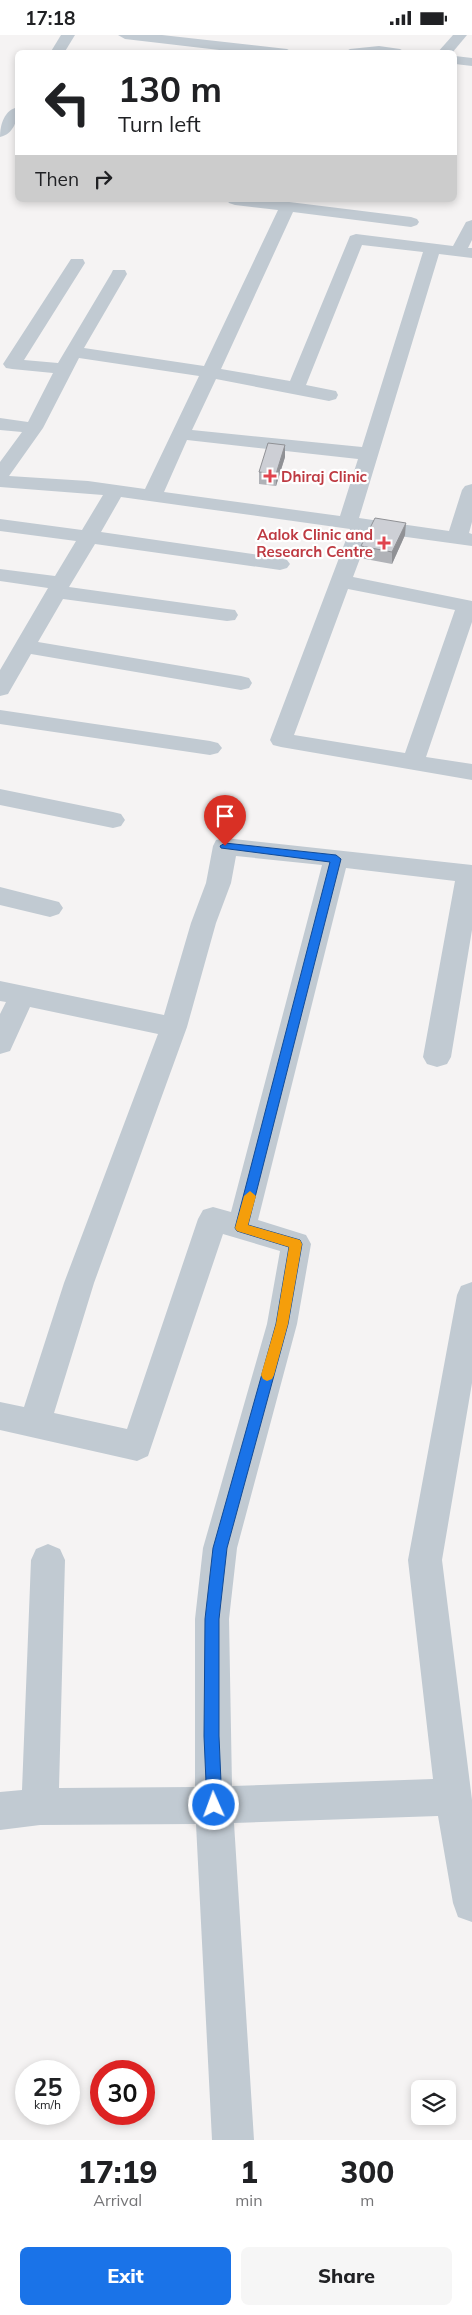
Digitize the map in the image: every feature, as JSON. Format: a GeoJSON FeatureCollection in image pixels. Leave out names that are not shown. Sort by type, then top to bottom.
{"type":"FeatureCollection","features":[{"type":"Feature","properties":{"kind":"street"},"geometry":{"type":"LineString","coordinates":[[59,50],[68,35]]}},
{"type":"Feature","properties":{"kind":"street"},"geometry":{"type":"LineString","coordinates":[[125,35],[261,50]]}},
{"type":"Feature","properties":{"kind":"street"},"geometry":{"type":"LineString","coordinates":[[374,50],[384,35]]}},
{"type":"Feature","properties":{"kind":"street"},"geometry":{"type":"LineString","coordinates":[[447,50],[460,35],[472,37]]}},
{"type":"Feature","properties":{"kind":"street"},"geometry":{"type":"LineString","coordinates":[[457,60],[472,62]]}},
{"type":"Feature","properties":{"kind":"street"},"geometry":{"type":"LineString","coordinates":[[0,133],[15,115]]}},
{"type":"Feature","properties":{"kind":"street"},"geometry":{"type":"LineString","coordinates":[[250,202],[411,222]]}},
{"type":"Feature","properties":{"kind":"street"},"geometry":{"type":"LineString","coordinates":[[152,496],[288,207]]}},
{"type":"Feature","properties":{"kind":"street"},"geometry":{"type":"LineString","coordinates":[[296,388],[356,239],[367,217]]}},
{"type":"Feature","properties":{"kind":"street"},"geometry":{"type":"LineString","coordinates":[[356,239],[465,252],[472,225]]}},
{"type":"Feature","properties":{"kind":"street"},"geometry":{"type":"LineString","coordinates":[[432,249],[370,454],[341,581],[281,740],[472,772]]}},
{"type":"Feature","properties":{"kind":"street"},"geometry":{"type":"LineString","coordinates":[[64,369],[12,364],[77,263]]}},
{"type":"Feature","properties":{"kind":"street"},"geometry":{"type":"LineString","coordinates":[[0,475],[34,428],[73,352],[119,274]]}},
{"type":"Feature","properties":{"kind":"street"},"geometry":{"type":"LineString","coordinates":[[73,352],[210,372],[329,395]]}},
{"type":"Feature","properties":{"kind":"street"},"geometry":{"type":"LineString","coordinates":[[0,424],[34,428]]}},
{"type":"Feature","properties":{"kind":"street"},"geometry":{"type":"LineString","coordinates":[[181,433],[370,454]]}},
{"type":"Feature","properties":{"kind":"street"},"geometry":{"type":"LineString","coordinates":[[0,481],[115,491],[464,539],[472,490]]}},
{"type":"Feature","properties":{"kind":"street"},"geometry":{"type":"LineString","coordinates":[[0,689],[115,491]]}},
{"type":"Feature","properties":{"kind":"street"},"geometry":{"type":"LineString","coordinates":[[0,525],[89,535],[204,554],[280,564]]}},
{"type":"Feature","properties":{"kind":"street"},"geometry":{"type":"LineString","coordinates":[[0,575],[59,587],[227,615]]}},
{"type":"Feature","properties":{"kind":"street"},"geometry":{"type":"LineString","coordinates":[[341,581],[469,607],[413,762]]}},
{"type":"Feature","properties":{"kind":"street"},"geometry":{"type":"LineString","coordinates":[[0,648],[24,649],[241,683]]}},
{"type":"Feature","properties":{"kind":"street"},"geometry":{"type":"LineString","coordinates":[[0,717],[210,748]]}},
{"type":"Feature","properties":{"kind":"street"},"geometry":{"type":"LineString","coordinates":[[0,797],[113,820]]}},
{"type":"Feature","properties":{"kind":"street"},"geometry":{"type":"LineString","coordinates":[[35,1424],[57,1347],[96,1237],[135,1139],[174,1027],[192,971],[203,927],[220,877],[225,846],[470,874],[437,1057]]}},
{"type":"Feature","properties":{"kind":"street"},"geometry":{"type":"LineString","coordinates":[[241,1228],[336,859]]}},
{"type":"Feature","properties":{"kind":"street"},"geometry":{"type":"LineString","coordinates":[[0,896],[50,908]]}},
{"type":"Feature","properties":{"kind":"street"},"geometry":{"type":"LineString","coordinates":[[0,1044],[11,993],[174,1027]]}},
{"type":"Feature","properties":{"kind":"street"},"geometry":{"type":"LineString","coordinates":[[0,1416],[137,1446],[213,1219],[296,1244],[282,1324],[220,1548],[212,1619],[214,1805],[233,2140]]}},
{"type":"Feature","properties":{"kind":"street"},"geometry":{"type":"LineString","coordinates":[[472,1295],[425,1560],[453,1797],[472,1903]]}},
{"type":"Feature","properties":{"kind":"street"},"geometry":{"type":"LineString","coordinates":[[40,1807],[48,1560]]}},
{"type":"Feature","properties":{"kind":"street"},"geometry":{"type":"LineString","coordinates":[[0,1811],[40,1807],[214,1805],[453,1797]]}},
{"type":"Feature","properties":{"kind":"building"},"geometry":{"type":"Polygon","coordinates":[[[268,443],[285,445],[276,474],[259,472],[268,443]]]}},
{"type":"Feature","properties":{"kind":"building"},"geometry":{"type":"Polygon","coordinates":[[[375,518],[406,523],[392,552],[361,546],[375,518]]]}},
{"type":"Feature","properties":{"kind":"slow traffic"},"geometry":{"type":"LineString","coordinates":[[250,1196],[241,1228],[296,1244],[282,1324],[267,1375]]}},
{"type":"Feature","properties":{"kind":"place","name":"Dhiraj Clinic"},"geometry":{"type":"Point","coordinates":[270,476]}},
{"type":"Feature","properties":{"kind":"place","name":"Aalok Clinic and Research Centre"},"geometry":{"type":"Point","coordinates":[384,543]}},
{"type":"Feature","properties":{"kind":"route"},"geometry":{"type":"LineString","coordinates":[[214,1805],[212,1619],[220,1548],[240,1470],[282,1324],[296,1244],[241,1228],[336,859],[225,846]]}}]}
